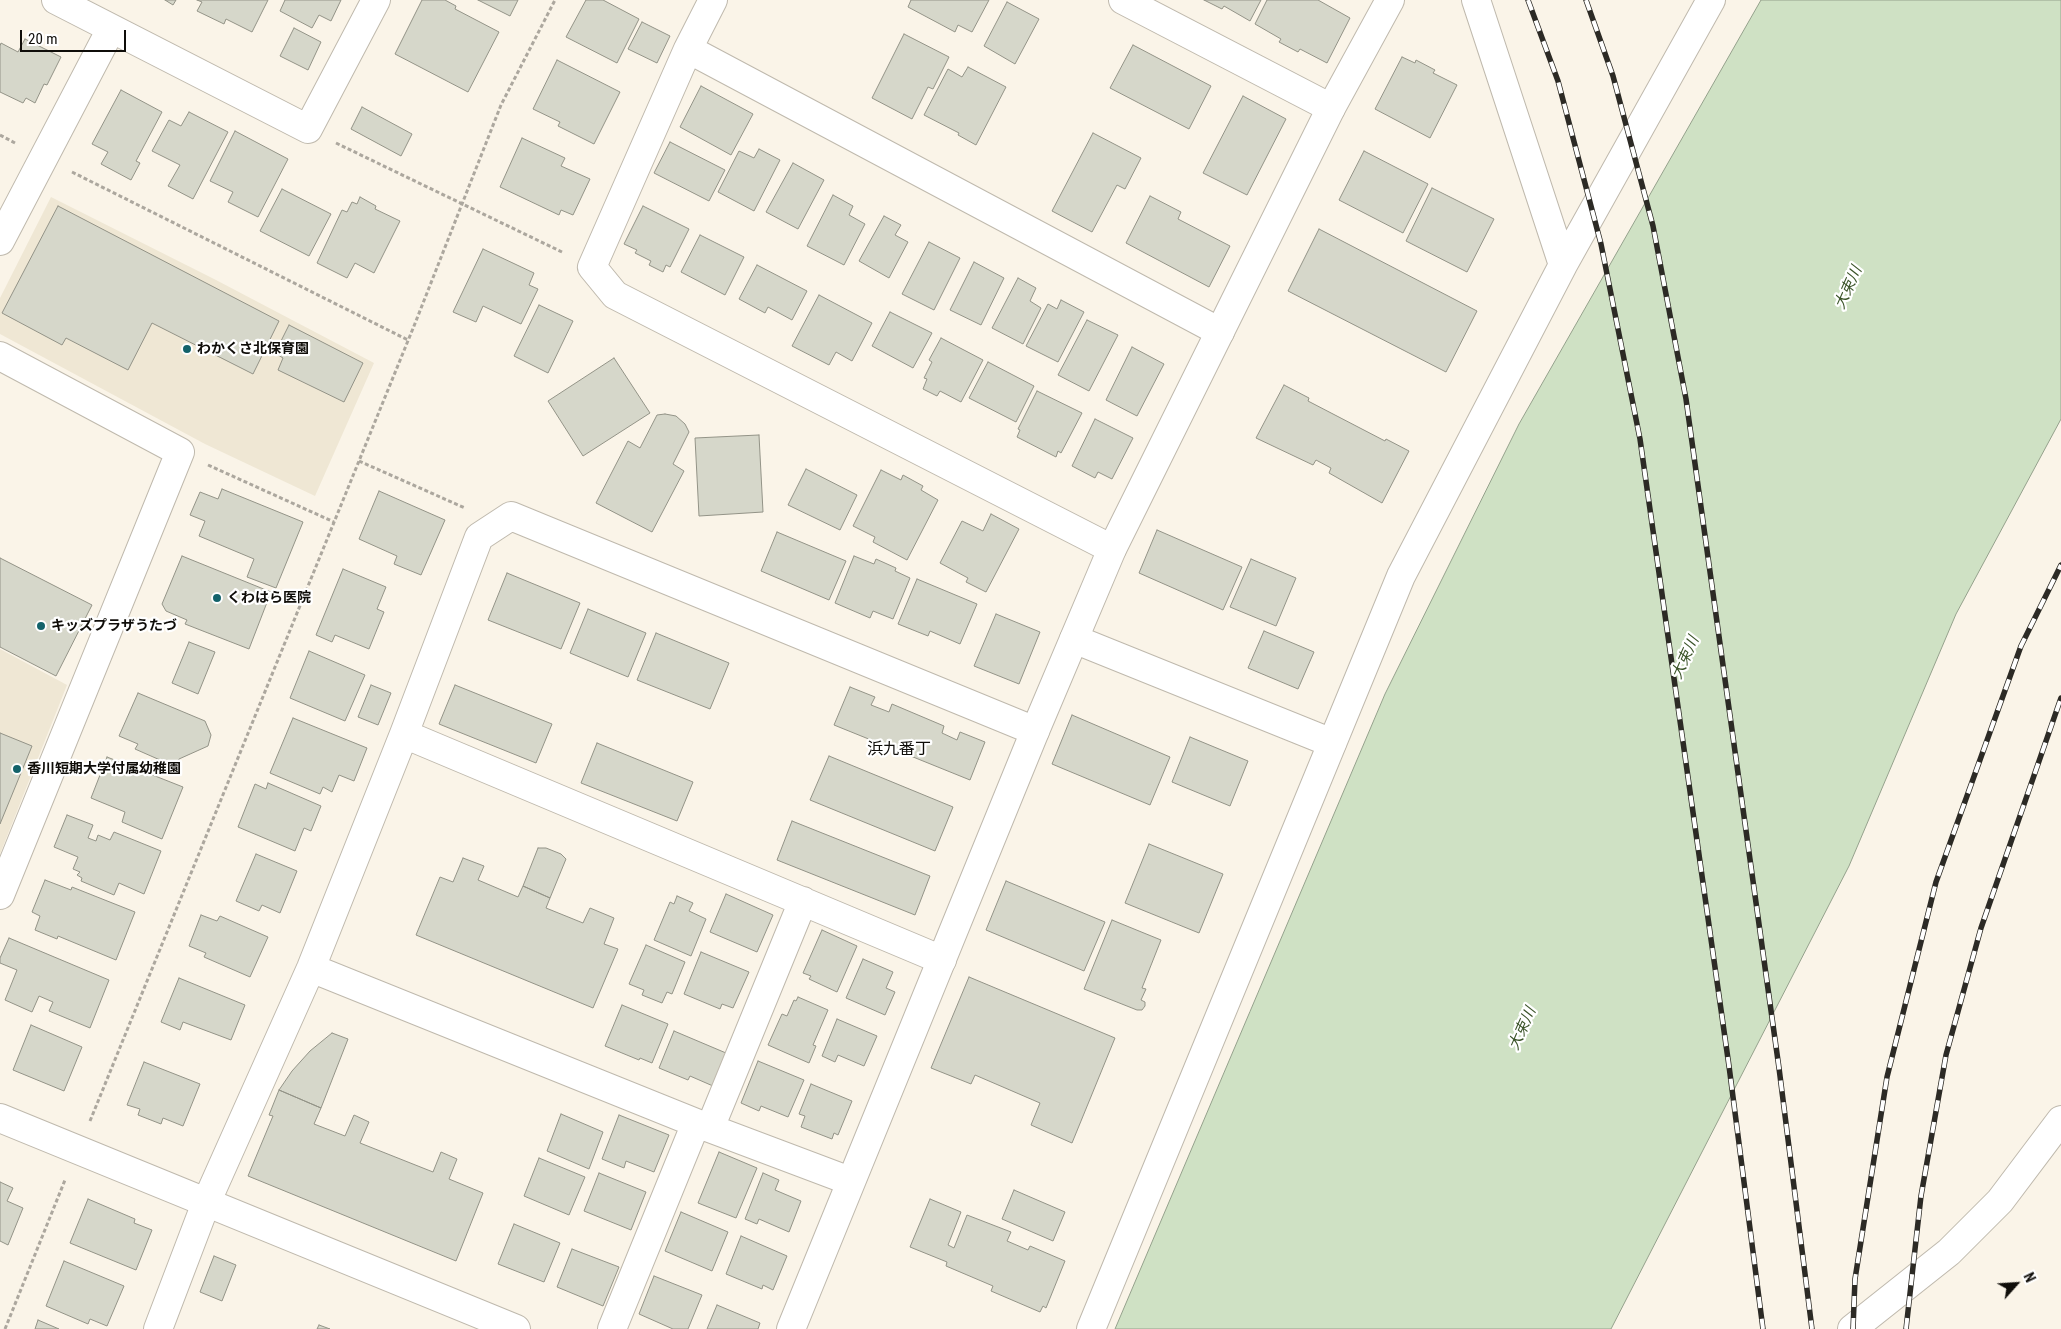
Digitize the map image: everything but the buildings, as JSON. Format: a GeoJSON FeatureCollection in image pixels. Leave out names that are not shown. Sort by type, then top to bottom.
{"type":"FeatureCollection","features":[{"type":"Feature","properties":{"kind":"street"},"geometry":{"type":"LineString","coordinates":[[56,0],[308,129],[376,0]]}},
{"type":"Feature","properties":{"kind":"street"},"geometry":{"type":"LineString","coordinates":[[713,0],[688,49],[592,267],[615,295],[1112,548]]}},
{"type":"Feature","properties":{"kind":"street"},"geometry":{"type":"LineString","coordinates":[[1124,0],[1331,108]]}},
{"type":"Feature","properties":{"kind":"street"},"geometry":{"type":"LineString","coordinates":[[791,1329],[850,1181],[1112,548],[1331,108],[1390,0]]}},
{"type":"Feature","properties":{"kind":"street"},"geometry":{"type":"LineString","coordinates":[[1476,0],[1563,265]]}},
{"type":"Feature","properties":{"kind":"street"},"geometry":{"type":"LineString","coordinates":[[1091,1329],[1401,576],[1563,265],[1711,0]]}},
{"type":"Feature","properties":{"kind":"street"},"geometry":{"type":"LineString","coordinates":[[0,241],[110,29]]}},
{"type":"Feature","properties":{"kind":"street"},"geometry":{"type":"LineString","coordinates":[[688,49],[1220,332]]}},
{"type":"Feature","properties":{"kind":"street"},"geometry":{"type":"LineString","coordinates":[[0,356],[180,452],[0,895]]}},
{"type":"Feature","properties":{"kind":"street"},"geometry":{"type":"LineString","coordinates":[[158,1329],[206,1203],[311,968],[404,734],[479,537],[500,522],[511,516],[1035,731]]}},
{"type":"Feature","properties":{"kind":"street"},"geometry":{"type":"LineString","coordinates":[[1074,640],[1332,743]]}},
{"type":"Feature","properties":{"kind":"street"},"geometry":{"type":"LineString","coordinates":[[404,734],[942,960]]}},
{"type":"Feature","properties":{"kind":"street"},"geometry":{"type":"LineString","coordinates":[[612,1329],[803,901]]}},
{"type":"Feature","properties":{"kind":"street"},"geometry":{"type":"LineString","coordinates":[[311,968],[703,1126],[850,1181]]}},
{"type":"Feature","properties":{"kind":"street"},"geometry":{"type":"LineString","coordinates":[[0,1118],[516,1329]]}},
{"type":"Feature","properties":{"kind":"street"},"geometry":{"type":"LineString","coordinates":[[1852,1329],[1955,1246],[2000,1201],[2061,1120]]}},
{"type":"Feature","properties":{"kind":"path"},"geometry":{"type":"LineString","coordinates":[[5,1329],[359,462],[501,104],[555,0]]}},
{"type":"Feature","properties":{"kind":"path"},"geometry":{"type":"LineString","coordinates":[[328,139],[592,267]]}},
{"type":"Feature","properties":{"kind":"path"},"geometry":{"type":"LineString","coordinates":[[66,169],[408,340]]}},
{"type":"Feature","properties":{"kind":"path"},"geometry":{"type":"LineString","coordinates":[[180,452],[334,522]]}},
{"type":"Feature","properties":{"kind":"path"},"geometry":{"type":"LineString","coordinates":[[359,462],[500,522]]}},
{"type":"Feature","properties":{"kind":"shaded area","name":"わかくさ北保育園"},"geometry":{"type":"Polygon","coordinates":[[[51,197],[216,280],[374,363],[315,496],[205,444],[0,334],[0,298],[51,197]]]}},
{"type":"Feature","properties":{"kind":"shaded area","name":"香川短期大学付属幼稚園"},"geometry":{"type":"Polygon","coordinates":[[[0,649],[67,685],[0,854],[0,649]]]}},
{"type":"Feature","properties":{"kind":"water","name":"大束川"},"geometry":{"type":"Polygon","coordinates":[[[1761,0],[2061,0],[2061,419],[1956,614],[1849,866],[1611,1329],[1115,1329],[1385,694],[1519,424],[1761,0]]]}},
{"type":"Feature","properties":{"kind":"railway"},"geometry":{"type":"LineString","coordinates":[[1528,0],[1558,81],[1601,244],[1640,439],[1729,1066],[1763,1329]]}},
{"type":"Feature","properties":{"kind":"railway"},"geometry":{"type":"LineString","coordinates":[[1586,0],[1613,76],[1653,226],[1686,399],[1779,1068],[1812,1329]]}},
{"type":"Feature","properties":{"kind":"railway"},"geometry":{"type":"LineString","coordinates":[[1853,1329],[1855,1279],[1887,1077],[1936,882],[2021,646],[2061,565]]}},
{"type":"Feature","properties":{"kind":"railway"},"geometry":{"type":"LineString","coordinates":[[1906,1329],[1921,1196],[1946,1055],[1981,928],[2061,698]]}},
{"type":"Feature","properties":{"kind":"place","name":"わかくさ北保育園"},"geometry":{"type":"Point","coordinates":[187,349]}},
{"type":"Feature","properties":{"kind":"place","name":"くわはら医院"},"geometry":{"type":"Point","coordinates":[217,598]}},
{"type":"Feature","properties":{"kind":"place","name":"キッズプラザうたづ"},"geometry":{"type":"Point","coordinates":[41,626]}},
{"type":"Feature","properties":{"kind":"place","name":"香川短期大学付属幼稚園"},"geometry":{"type":"Point","coordinates":[17,769]}},
{"type":"Feature","properties":{"kind":"district","name":"浜九番丁"},"geometry":{"type":"Point","coordinates":[899,750]}}]}
